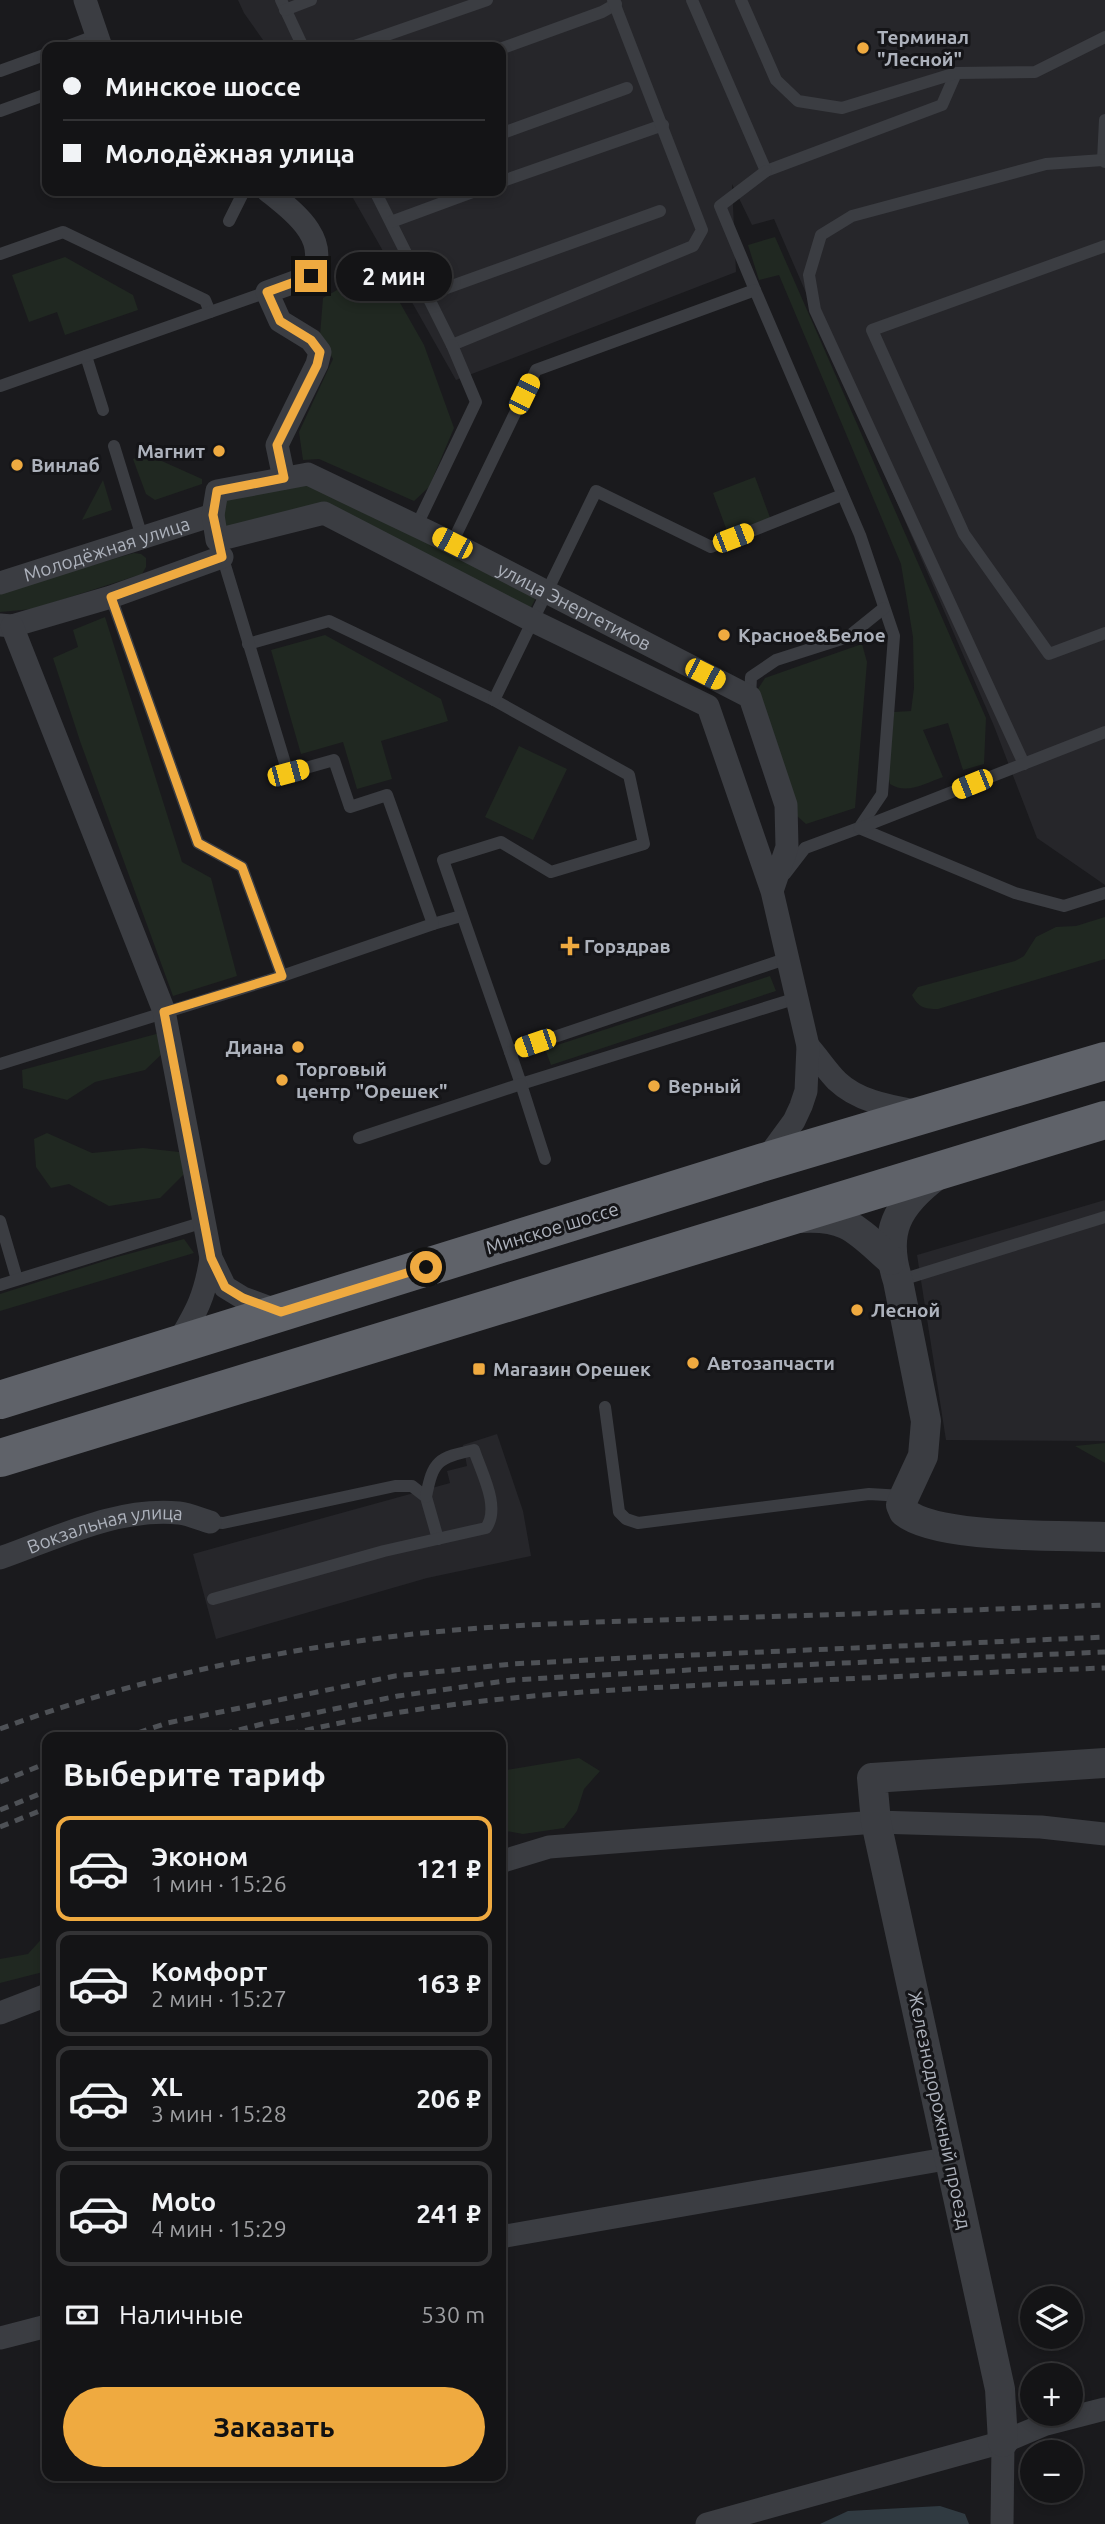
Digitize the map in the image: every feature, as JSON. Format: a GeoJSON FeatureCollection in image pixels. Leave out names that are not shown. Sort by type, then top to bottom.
{"type":"FeatureCollection","features":[{"type":"Feature","properties":{"kind":"highway","name":"Минское шоссе"},"geometry":{"type":"LineString","coordinates":[[0,1400],[764,1162],[1105,1061]]}},
{"type":"Feature","properties":{"kind":"highway"},"geometry":{"type":"LineString","coordinates":[[0,1458],[1105,1120]]}},
{"type":"Feature","properties":{"kind":"street"},"geometry":{"type":"LineString","coordinates":[[85,0],[99,41]]}},
{"type":"Feature","properties":{"kind":"street"},"geometry":{"type":"LineString","coordinates":[[274,196],[309,228],[316,246],[318,264],[311,276],[267,292],[280,321],[311,340],[320,352],[317,365],[277,445],[284,478]]}},
{"type":"Feature","properties":{"kind":"street","name":"улица Энергетиков"},"geometry":{"type":"LineString","coordinates":[[213,515],[217,491],[308,474],[417,525],[750,697]]}},
{"type":"Feature","properties":{"kind":"street"},"geometry":{"type":"LineString","coordinates":[[281,1312],[243,1298],[225,1287],[211,1258],[164,1012],[6,626],[111,597],[152,582],[220,549],[324,513],[533,621],[708,706],[772,891],[808,1046],[806,1091],[801,1106],[794,1121],[764,1162]]}},
{"type":"Feature","properties":{"kind":"street"},"geometry":{"type":"LineString","coordinates":[[213,515],[220,549]]}},
{"type":"Feature","properties":{"kind":"street","name":"Молодёжная улица"},"geometry":{"type":"LineString","coordinates":[[0,583],[213,515]]}},
{"type":"Feature","properties":{"kind":"street"},"geometry":{"type":"LineString","coordinates":[[750,697],[786,805],[787,847],[772,891]]}},
{"type":"Feature","properties":{"kind":"street"},"geometry":{"type":"LineString","coordinates":[[808,1046],[838,1081],[857,1094],[883,1106],[925,1113]]}},
{"type":"Feature","properties":{"kind":"street"},"geometry":{"type":"LineString","coordinates":[[949,1167],[917,1190],[899,1211],[894,1227],[895,1271],[926,1421],[923,1456],[901,1505],[904,1512],[934,1527],[1105,1537]]}},
{"type":"Feature","properties":{"kind":"street"},"geometry":{"type":"LineString","coordinates":[[780,1220],[816,1217],[845,1223],[853,1227],[895,1271]]}},
{"type":"Feature","properties":{"kind":"street"},"geometry":{"type":"LineString","coordinates":[[177,1344],[199,1308],[211,1258]]}},
{"type":"Feature","properties":{"kind":"street","name":"Вокзальная улица"},"geometry":{"type":"LineString","coordinates":[[0,1558],[116,1517],[144,1513],[181,1513],[210,1522]]}},
{"type":"Feature","properties":{"kind":"street","name":"Железнодорожный проезд"},"geometry":{"type":"LineString","coordinates":[[1003,2442],[1000,2389],[876,1822],[872,1778],[1105,1763]]}},
{"type":"Feature","properties":{"kind":"street"},"geometry":{"type":"LineString","coordinates":[[506,1859],[549,1847],[876,1822],[1041,1826],[1105,1834]]}},
{"type":"Feature","properties":{"kind":"street"},"geometry":{"type":"LineString","coordinates":[[0,2013],[42,1997]]}},
{"type":"Feature","properties":{"kind":"street"},"geometry":{"type":"LineString","coordinates":[[506,2236],[951,2158]]}},
{"type":"Feature","properties":{"kind":"street"},"geometry":{"type":"LineString","coordinates":[[0,2338],[42,2327]]}},
{"type":"Feature","properties":{"kind":"street"},"geometry":{"type":"LineString","coordinates":[[707,2524],[1003,2442],[1046,2424],[1105,2409]]}},
{"type":"Feature","properties":{"kind":"street"},"geometry":{"type":"LineString","coordinates":[[1002,2524],[1003,2442]]}},
{"type":"Feature","properties":{"kind":"lane"},"geometry":{"type":"LineString","coordinates":[[301,42],[283,5],[311,0]]}},
{"type":"Feature","properties":{"kind":"lane"},"geometry":{"type":"LineString","coordinates":[[366,42],[486,0]]}},
{"type":"Feature","properties":{"kind":"lane"},"geometry":{"type":"LineString","coordinates":[[692,0],[766,170]]}},
{"type":"Feature","properties":{"kind":"lane"},"geometry":{"type":"LineString","coordinates":[[741,0],[776,80],[799,101],[842,108],[956,73],[1035,72],[1105,37]]}},
{"type":"Feature","properties":{"kind":"lane"},"geometry":{"type":"LineString","coordinates":[[452,345],[693,246],[702,230],[615,2],[602,12],[506,47]]}},
{"type":"Feature","properties":{"kind":"lane"},"geometry":{"type":"LineString","coordinates":[[0,71],[42,56]]}},
{"type":"Feature","properties":{"kind":"lane"},"geometry":{"type":"LineString","coordinates":[[859,828],[882,794],[894,636],[859,535],[720,206],[766,170],[942,105],[956,73]]}},
{"type":"Feature","properties":{"kind":"lane"},"geometry":{"type":"LineString","coordinates":[[506,132],[627,88]]}},
{"type":"Feature","properties":{"kind":"lane"},"geometry":{"type":"LineString","coordinates":[[0,111],[42,96]]}},
{"type":"Feature","properties":{"kind":"lane"},"geometry":{"type":"LineString","coordinates":[[1024,764],[815,310],[809,275],[821,235],[852,216],[1046,164],[1104,161],[1105,120]]}},
{"type":"Feature","properties":{"kind":"lane"},"geometry":{"type":"LineString","coordinates":[[506,180],[663,125]]}},
{"type":"Feature","properties":{"kind":"lane"},"geometry":{"type":"LineString","coordinates":[[229,221],[242,196]]}},
{"type":"Feature","properties":{"kind":"lane"},"geometry":{"type":"LineString","coordinates":[[378,196],[452,345],[476,402],[417,525]]}},
{"type":"Feature","properties":{"kind":"lane"},"geometry":{"type":"LineString","coordinates":[[391,222],[461,196]]}},
{"type":"Feature","properties":{"kind":"lane"},"geometry":{"type":"LineString","coordinates":[[428,295],[660,211]]}},
{"type":"Feature","properties":{"kind":"lane"},"geometry":{"type":"LineString","coordinates":[[0,254],[63,232],[205,300],[210,312]]}},
{"type":"Feature","properties":{"kind":"lane"},"geometry":{"type":"LineString","coordinates":[[1105,246],[872,330],[964,534],[1049,654],[1105,632]]}},
{"type":"Feature","properties":{"kind":"lane"},"geometry":{"type":"LineString","coordinates":[[452,543],[537,370],[755,290]]}},
{"type":"Feature","properties":{"kind":"lane"},"geometry":{"type":"LineString","coordinates":[[0,386],[267,292]]}},
{"type":"Feature","properties":{"kind":"lane"},"geometry":{"type":"LineString","coordinates":[[86,356],[103,411]]}},
{"type":"Feature","properties":{"kind":"lane"},"geometry":{"type":"LineString","coordinates":[[114,446],[142,537]]}},
{"type":"Feature","properties":{"kind":"lane"},"geometry":{"type":"LineString","coordinates":[[494,700],[596,491],[711,547],[842,495]]}},
{"type":"Feature","properties":{"kind":"lane"},"geometry":{"type":"LineString","coordinates":[[220,549],[288,773],[334,760],[350,807],[387,795],[433,925]]}},
{"type":"Feature","properties":{"kind":"lane"},"geometry":{"type":"LineString","coordinates":[[111,597],[198,843],[242,867],[282,976]]}},
{"type":"Feature","properties":{"kind":"lane"},"geometry":{"type":"LineString","coordinates":[[750,697],[751,677],[776,660],[848,637],[884,608]]}},
{"type":"Feature","properties":{"kind":"lane"},"geometry":{"type":"LineString","coordinates":[[248,644],[329,621],[494,700],[629,775],[644,844],[551,872],[501,842],[443,860],[545,1159]]}},
{"type":"Feature","properties":{"kind":"lane"},"geometry":{"type":"LineString","coordinates":[[772,891],[805,848],[1105,732]]}},
{"type":"Feature","properties":{"kind":"lane"},"geometry":{"type":"LineString","coordinates":[[859,828],[1015,893],[1064,906],[1105,893]]}},
{"type":"Feature","properties":{"kind":"lane"},"geometry":{"type":"LineString","coordinates":[[0,1064],[282,976],[461,916]]}},
{"type":"Feature","properties":{"kind":"lane"},"geometry":{"type":"LineString","coordinates":[[510,1052],[788,958]]}},
{"type":"Feature","properties":{"kind":"lane"},"geometry":{"type":"LineString","coordinates":[[359,1138],[521,1084],[797,998]]}},
{"type":"Feature","properties":{"kind":"lane"},"geometry":{"type":"LineString","coordinates":[[895,1271],[1105,1217]]}},
{"type":"Feature","properties":{"kind":"lane"},"geometry":{"type":"LineString","coordinates":[[0,1221],[18,1279]]}},
{"type":"Feature","properties":{"kind":"lane"},"geometry":{"type":"LineString","coordinates":[[0,1285],[204,1222]]}},
{"type":"Feature","properties":{"kind":"lane"},"geometry":{"type":"LineString","coordinates":[[605,1407],[619,1512],[626,1519],[638,1523],[869,1494],[904,1496]]}},
{"type":"Feature","properties":{"kind":"lane"},"geometry":{"type":"LineString","coordinates":[[213,1599],[384,1551],[439,1539],[486,1528],[491,1521],[492,1508],[474,1450],[446,1456],[430,1473],[426,1497],[439,1539]]}},
{"type":"Feature","properties":{"kind":"lane"},"geometry":{"type":"LineString","coordinates":[[210,1522],[223,1523],[395,1486],[412,1486],[426,1497]]}},
{"type":"Feature","properties":{"kind":"shaded area"},"geometry":{"type":"Polygon","coordinates":[[[238,0],[1105,0],[1105,885],[1037,838],[994,726],[774,219],[752,225],[732,184],[736,272],[456,380],[352,196],[506,196],[506,42],[264,42],[238,0]]]}},
{"type":"Feature","properties":{"kind":"shaded area"},"geometry":{"type":"Polygon","coordinates":[[[775,237],[986,718],[984,764],[963,770],[948,723],[923,730],[943,777],[917,787],[896,787],[890,784],[888,775],[894,712],[911,711],[914,688],[913,637],[901,564],[779,275],[759,280],[748,245],[775,237]]]}},
{"type":"Feature","properties":{"kind":"shaded area"},"geometry":{"type":"Polygon","coordinates":[[[65,257],[133,295],[138,310],[65,335],[57,312],[29,322],[12,275],[65,257]]]}},
{"type":"Feature","properties":{"kind":"shaded area"},"geometry":{"type":"Polygon","coordinates":[[[379,266],[424,345],[454,428],[429,487],[414,501],[319,459],[303,460],[299,432],[333,359],[320,335],[323,298],[379,266]]]}},
{"type":"Feature","properties":{"kind":"shaded area"},"geometry":{"type":"Polygon","coordinates":[[[146,454],[202,479],[202,484],[155,500],[146,494],[133,459],[146,454]]]}},
{"type":"Feature","properties":{"kind":"shaded area"},"geometry":{"type":"Polygon","coordinates":[[[755,477],[772,523],[730,539],[713,493],[755,477]]]}},
{"type":"Feature","properties":{"kind":"shaded area"},"geometry":{"type":"Polygon","coordinates":[[[103,480],[112,510],[82,520],[103,480]]]}},
{"type":"Feature","properties":{"kind":"shaded area"},"geometry":{"type":"Polygon","coordinates":[[[309,482],[537,596],[529,611],[324,506],[226,530],[221,515],[225,497],[309,482]]]}},
{"type":"Feature","properties":{"kind":"shaded area"},"geometry":{"type":"Polygon","coordinates":[[[134,553],[146,558],[146,567],[142,574],[33,609],[0,612],[0,592],[134,553]]]}},
{"type":"Feature","properties":{"kind":"shaded area"},"geometry":{"type":"Polygon","coordinates":[[[105,617],[182,862],[211,878],[237,976],[173,996],[80,741],[53,658],[78,647],[73,630],[105,617]]]}},
{"type":"Feature","properties":{"kind":"shaded area"},"geometry":{"type":"Polygon","coordinates":[[[325,635],[441,699],[448,721],[381,741],[392,779],[357,789],[343,742],[301,754],[271,650],[325,635]]]}},
{"type":"Feature","properties":{"kind":"shaded area"},"geometry":{"type":"Polygon","coordinates":[[[862,644],[867,662],[855,808],[806,824],[797,816],[759,704],[758,689],[765,678],[862,644]]]}},
{"type":"Feature","properties":{"kind":"shaded area"},"geometry":{"type":"Polygon","coordinates":[[[519,746],[567,769],[533,840],[485,817],[519,746]]]}},
{"type":"Feature","properties":{"kind":"shaded area"},"geometry":{"type":"Polygon","coordinates":[[[1105,917],[1105,959],[938,1009],[922,1006],[912,995],[918,987],[1015,961],[1024,956],[1036,937],[1056,927],[1076,926],[1105,917]]]}},
{"type":"Feature","properties":{"kind":"shaded area"},"geometry":{"type":"Polygon","coordinates":[[[770,976],[776,991],[551,1065],[545,1049],[770,976]]]}},
{"type":"Feature","properties":{"kind":"shaded area"},"geometry":{"type":"Polygon","coordinates":[[[160,1033],[165,1051],[145,1070],[95,1082],[67,1100],[23,1088],[22,1070],[160,1033]]]}},
{"type":"Feature","properties":{"kind":"shaded area"},"geometry":{"type":"Polygon","coordinates":[[[47,1133],[92,1153],[143,1148],[179,1152],[187,1171],[160,1198],[109,1206],[69,1184],[51,1188],[36,1167],[34,1139],[47,1133]]]}},
{"type":"Feature","properties":{"kind":"shaded area"},"geometry":{"type":"Polygon","coordinates":[[[1105,1200],[1105,1441],[946,1440],[917,1255],[1105,1200]]]}},
{"type":"Feature","properties":{"kind":"shaded area"},"geometry":{"type":"Polygon","coordinates":[[[184,1239],[194,1253],[0,1311],[0,1294],[184,1239]]]}},
{"type":"Feature","properties":{"kind":"shaded area"},"geometry":{"type":"Polygon","coordinates":[[[497,1434],[523,1511],[531,1556],[427,1578],[216,1639],[193,1554],[450,1483],[447,1471],[467,1466],[463,1445],[497,1434]]]}},
{"type":"Feature","properties":{"kind":"shaded area"},"geometry":{"type":"Polygon","coordinates":[[[1105,1443],[1105,1463],[1075,1446],[1105,1443]]]}},
{"type":"Feature","properties":{"kind":"shaded area"},"geometry":{"type":"Polygon","coordinates":[[[579,1758],[600,1771],[584,1789],[577,1811],[564,1828],[523,1834],[506,1831],[506,1770],[579,1758]]]}},
{"type":"Feature","properties":{"kind":"shaded area"},"geometry":{"type":"Polygon","coordinates":[[[42,1939],[42,1972],[0,1983],[0,1959],[28,1954],[42,1939]]]}},
{"type":"Feature","properties":{"kind":"shaded area"},"geometry":{"type":"Polygon","coordinates":[[[940,2506],[965,2514],[969,2524],[820,2524],[848,2511],[940,2506]]]}},
{"type":"Feature","properties":{"kind":"railway"},"geometry":{"type":"LineString","coordinates":[[0,1729],[140,1684],[236,1662],[424,1633],[552,1624],[1105,1605]]}},
{"type":"Feature","properties":{"kind":"railway"},"geometry":{"type":"LineString","coordinates":[[141,1732],[167,1723],[395,1676],[512,1664],[1105,1637]]}},
{"type":"Feature","properties":{"kind":"railway"},"geometry":{"type":"LineString","coordinates":[[231,1732],[398,1696],[512,1680],[1105,1652]]}},
{"type":"Feature","properties":{"kind":"railway"},"geometry":{"type":"LineString","coordinates":[[299,1732],[451,1705],[571,1693],[1105,1668]]}},
{"type":"Feature","properties":{"kind":"railway"},"geometry":{"type":"LineString","coordinates":[[0,1782],[42,1765]]}},
{"type":"Feature","properties":{"kind":"railway"},"geometry":{"type":"LineString","coordinates":[[0,1810],[42,1793]]}},
{"type":"Feature","properties":{"kind":"railway"},"geometry":{"type":"LineString","coordinates":[[0,1827],[42,1810]]}},
{"type":"Feature","properties":{"kind":"place","name":"Терминал \"Лесной\""},"geometry":{"type":"Point","coordinates":[863,48]}},
{"type":"Feature","properties":{"kind":"place","name":"Магнит"},"geometry":{"type":"Point","coordinates":[219,451]}},
{"type":"Feature","properties":{"kind":"place","name":"Винлаб"},"geometry":{"type":"Point","coordinates":[17,465]}},
{"type":"Feature","properties":{"kind":"place","name":"Красное&Белое"},"geometry":{"type":"Point","coordinates":[724,635]}},
{"type":"Feature","properties":{"kind":"place","name":"Горздрав"},"geometry":{"type":"Point","coordinates":[570,946]}},
{"type":"Feature","properties":{"kind":"place","name":"Диана"},"geometry":{"type":"Point","coordinates":[298,1047]}},
{"type":"Feature","properties":{"kind":"place","name":"Торговый центр \"Орешек\""},"geometry":{"type":"Point","coordinates":[282,1080]}},
{"type":"Feature","properties":{"kind":"place","name":"Верный"},"geometry":{"type":"Point","coordinates":[654,1086]}},
{"type":"Feature","properties":{"kind":"place","name":"Лесной"},"geometry":{"type":"Point","coordinates":[857,1310]}},
{"type":"Feature","properties":{"kind":"place","name":"Автозапчасти"},"geometry":{"type":"Point","coordinates":[693,1363]}},
{"type":"Feature","properties":{"kind":"place","name":"Магазин Орешек"},"geometry":{"type":"Point","coordinates":[479,1369]}},
{"type":"Feature","properties":{"kind":"route"},"geometry":{"type":"LineString","coordinates":[[311,276],[267,292],[280,321],[311,340],[320,352],[317,365],[277,445],[284,478],[217,491],[213,515],[222,557],[111,597],[198,843],[242,867],[282,976],[164,1012],[211,1258],[225,1287],[243,1298],[281,1312],[426,1267]]}}]}
